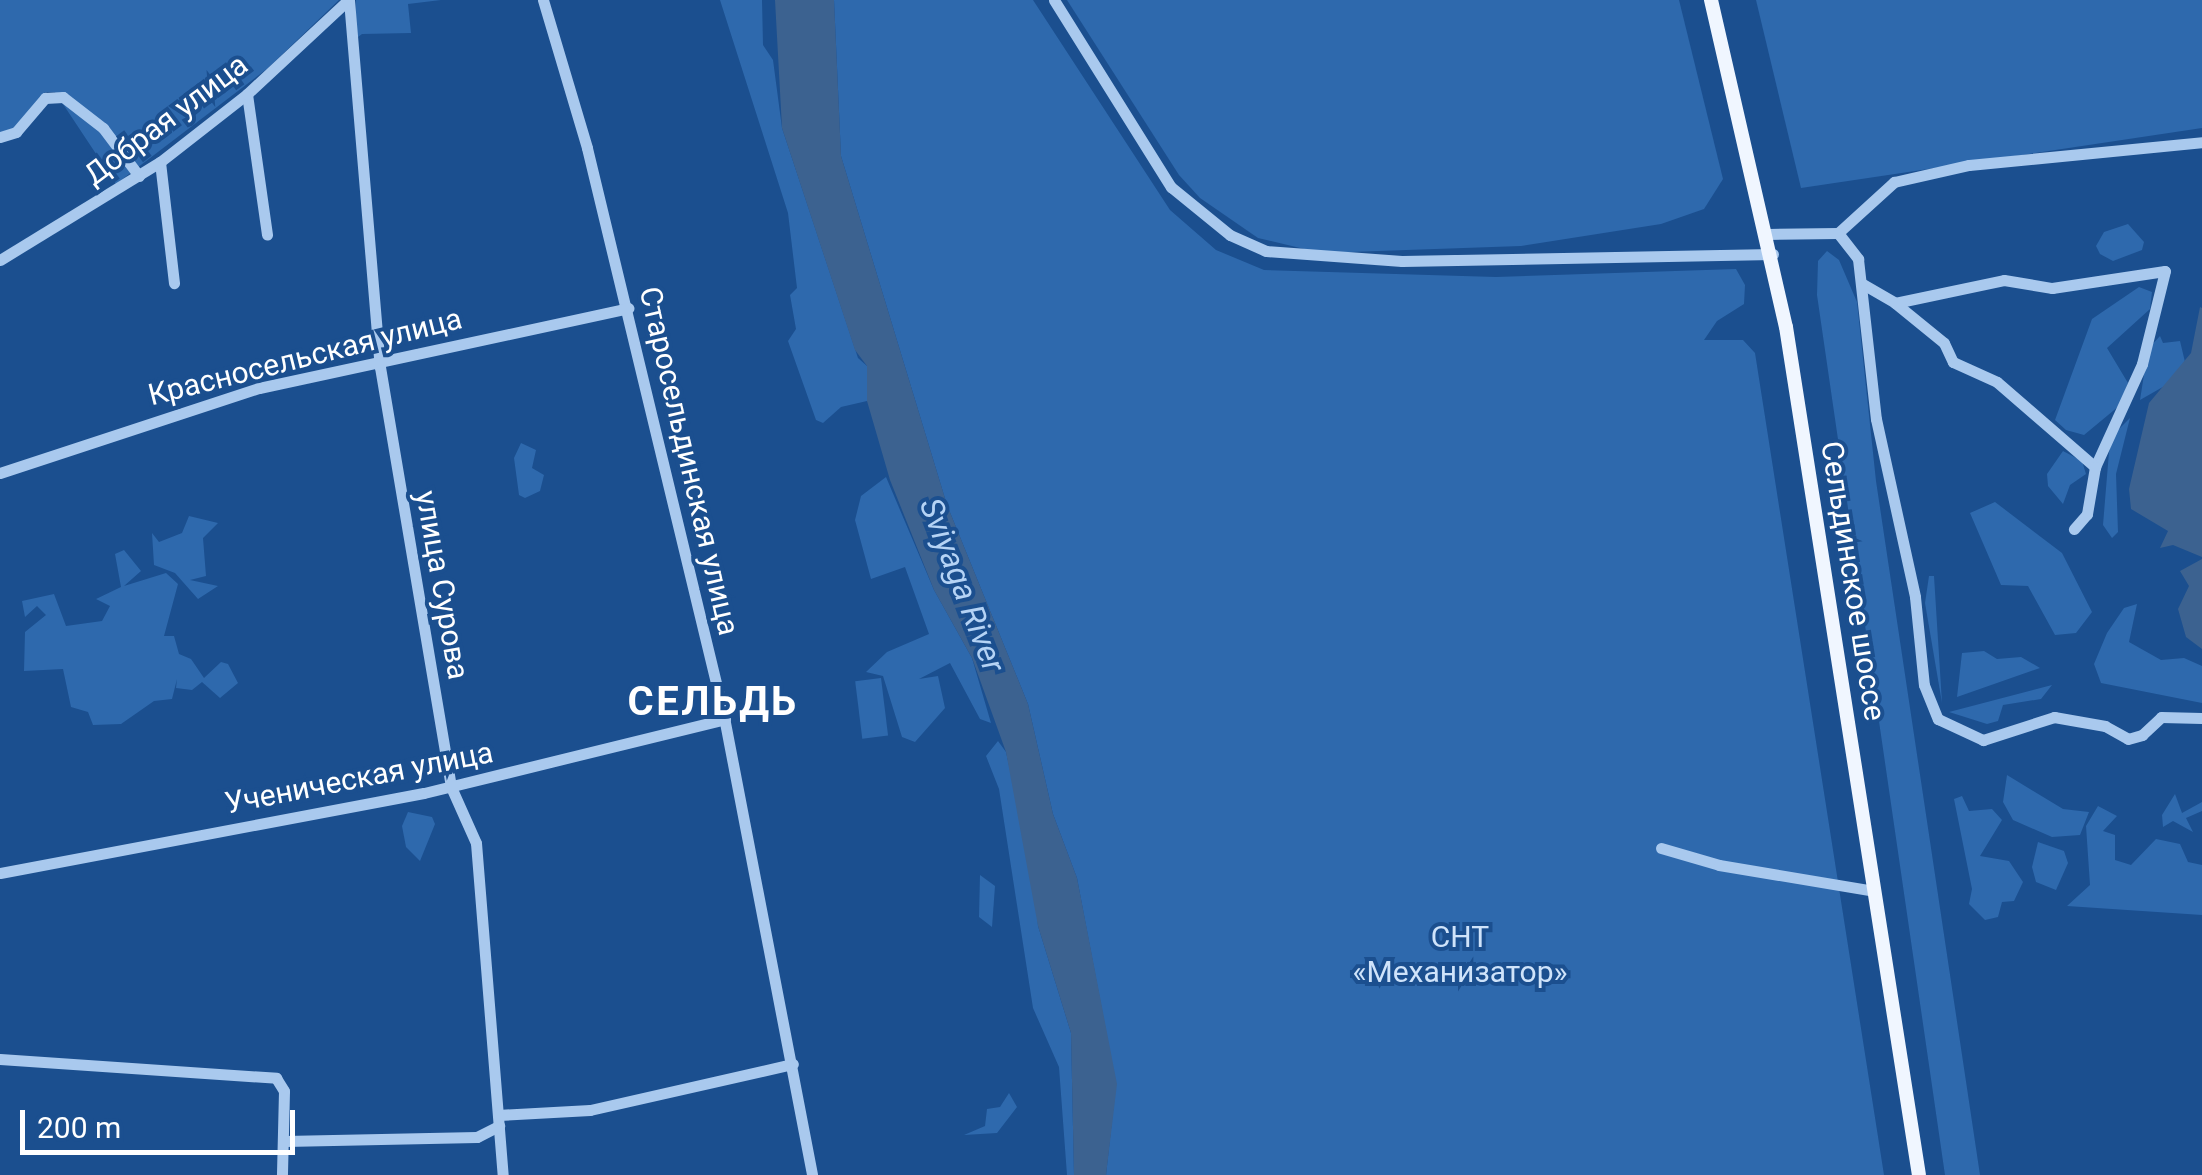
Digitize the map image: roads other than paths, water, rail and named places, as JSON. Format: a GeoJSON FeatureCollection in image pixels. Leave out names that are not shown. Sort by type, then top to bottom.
{"type":"FeatureCollection","features":[{"type":"Feature","properties":{"kind":"main road","name":"Сельдинское шоссе"},"geometry":{"type":"LineString","coordinates":[[1711,0],[1773,254],[1919,1175]]}},
{"type":"Feature","properties":{"kind":"street","name":"Добрая улица"},"geometry":{"type":"LineString","coordinates":[[0,260],[160,162],[247,94],[348,0]]}},
{"type":"Feature","properties":{"kind":"street","name":"улица Сурова"},"geometry":{"type":"LineString","coordinates":[[348,0],[380,366],[450,787],[476,843],[503,1175]]}},
{"type":"Feature","properties":{"kind":"street","name":"Старосельдинская улица"},"geometry":{"type":"LineString","coordinates":[[542,0],[628,308],[724,719],[812,1175]]}},
{"type":"Feature","properties":{"kind":"street"},"geometry":{"type":"LineString","coordinates":[[1054,0],[1171,187],[1230,236],[1266,251],[1402,261],[1773,254]]}},
{"type":"Feature","properties":{"kind":"street"},"geometry":{"type":"LineString","coordinates":[[247,94],[267,236]]}},
{"type":"Feature","properties":{"kind":"street"},"geometry":{"type":"LineString","coordinates":[[4,137],[45,98],[63,97],[104,128],[138,176]]}},
{"type":"Feature","properties":{"kind":"street"},"geometry":{"type":"LineString","coordinates":[[1768,234],[1838,233],[1894,182],[1969,165],[2202,142]]}},
{"type":"Feature","properties":{"kind":"street"},"geometry":{"type":"LineString","coordinates":[[160,162],[174,284]]}},
{"type":"Feature","properties":{"kind":"street"},"geometry":{"type":"LineString","coordinates":[[1838,233],[1858,258],[1876,420],[1915,597],[1924,685],[1938,719],[1982,740],[2054,716],[2105,726],[2128,739],[2142,736],[2161,717],[2202,718]]}},
{"type":"Feature","properties":{"kind":"street"},"geometry":{"type":"LineString","coordinates":[[1895,303],[2004,280],[2052,288],[2165,270],[2142,364],[2094,467],[2087,514],[2074,529]]}},
{"type":"Feature","properties":{"kind":"street"},"geometry":{"type":"LineString","coordinates":[[1862,284],[1895,303],[1944,342],[1960,367],[1988,375],[2036,420],[2075,445],[2094,467]]}},
{"type":"Feature","properties":{"kind":"street","name":"Красносельская улица"},"geometry":{"type":"LineString","coordinates":[[0,472],[188,407],[628,308]]}},
{"type":"Feature","properties":{"kind":"street"},"geometry":{"type":"LineString","coordinates":[[379,348],[407,358]]}},
{"type":"Feature","properties":{"kind":"street"},"geometry":{"type":"LineString","coordinates":[[2075,445],[2107,435]]}},
{"type":"Feature","properties":{"kind":"street","name":"Ученическая улица"},"geometry":{"type":"LineString","coordinates":[[0,873],[450,787],[724,719]]}},
{"type":"Feature","properties":{"kind":"street"},"geometry":{"type":"LineString","coordinates":[[1661,848],[1719,865],[1874,891]]}},
{"type":"Feature","properties":{"kind":"street"},"geometry":{"type":"LineString","coordinates":[[0,1058],[266,1075],[282,1084],[282,1175]]}},
{"type":"Feature","properties":{"kind":"street"},"geometry":{"type":"LineString","coordinates":[[285,1140],[477,1137],[498,1121],[590,1110],[793,1064]]}},
{"type":"Feature","properties":{"kind":"water","name":"Sviyaga River"},"geometry":{"type":"Polygon","coordinates":[[[775,0],[834,0],[841,156],[947,505],[1028,704],[1053,814],[1077,878],[1117,1084],[1106,1175],[1074,1175],[1071,1033],[1038,926],[1006,752],[972,658],[934,590],[890,480],[867,401],[867,366],[855,350],[782,128],[775,0]]]}},
{"type":"Feature","properties":{"kind":"water"},"geometry":{"type":"Polygon","coordinates":[[[2200,307],[2202,557],[2173,545],[2160,548],[2168,531],[2131,509],[2129,489],[2149,403],[2191,353],[2200,307]]]}},
{"type":"Feature","properties":{"kind":"water"},"geometry":{"type":"Polygon","coordinates":[[[2202,559],[2202,649],[2186,637],[2178,609],[2189,586],[2180,571],[2202,559]]]}},
{"type":"Feature","properties":{"kind":"district","name":"СЕЛЬДЬ"},"geometry":{"type":"Point","coordinates":[713,702]}},
{"type":"Feature","properties":{"kind":"park label","name":"СНТ «Механизатор»"},"geometry":{"type":"Point","coordinates":[1460,954]}}]}
